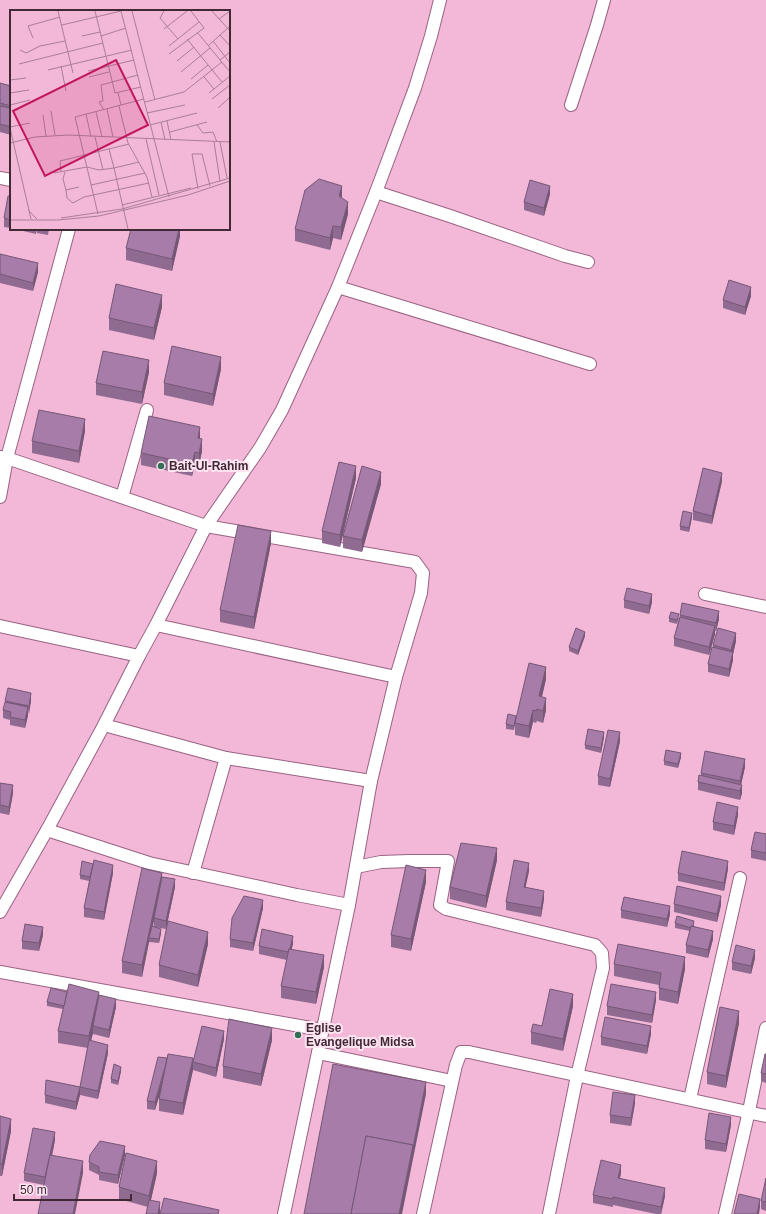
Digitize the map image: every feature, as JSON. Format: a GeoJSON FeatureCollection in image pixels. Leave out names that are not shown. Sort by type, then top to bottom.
{"type":"FeatureCollection","features":[{"type":"Feature","properties":{"kind":"street"},"geometry":{"type":"LineString","coordinates":[[0,912],[47,830],[104,725],[206,526],[260,448],[282,410],[338,287],[376,192],[415,88],[440,0]]}},
{"type":"Feature","properties":{"kind":"street"},"geometry":{"type":"LineString","coordinates":[[571,105],[604,0]]}},
{"type":"Feature","properties":{"kind":"street"},"geometry":{"type":"LineString","coordinates":[[0,178],[10,180]]}},
{"type":"Feature","properties":{"kind":"street"},"geometry":{"type":"LineString","coordinates":[[376,192],[565,256],[588,262]]}},
{"type":"Feature","properties":{"kind":"street"},"geometry":{"type":"LineString","coordinates":[[0,497],[3,458],[69,230]]}},
{"type":"Feature","properties":{"kind":"street"},"geometry":{"type":"LineString","coordinates":[[338,287],[590,364]]}},
{"type":"Feature","properties":{"kind":"street"},"geometry":{"type":"LineString","coordinates":[[122,497],[147,410]]}},
{"type":"Feature","properties":{"kind":"street"},"geometry":{"type":"LineString","coordinates":[[3,458],[206,526],[415,562],[423,573],[421,593],[396,677],[371,781],[349,905],[284,1214]]}},
{"type":"Feature","properties":{"kind":"street"},"geometry":{"type":"LineString","coordinates":[[705,594],[766,607]]}},
{"type":"Feature","properties":{"kind":"street"},"geometry":{"type":"LineString","coordinates":[[0,626],[139,656]]}},
{"type":"Feature","properties":{"kind":"street"},"geometry":{"type":"LineString","coordinates":[[156,626],[396,677]]}},
{"type":"Feature","properties":{"kind":"street"},"geometry":{"type":"LineString","coordinates":[[104,725],[226,758],[371,781]]}},
{"type":"Feature","properties":{"kind":"street"},"geometry":{"type":"LineString","coordinates":[[193,873],[226,758]]}},
{"type":"Feature","properties":{"kind":"street"},"geometry":{"type":"LineString","coordinates":[[47,830],[149,863],[349,905]]}},
{"type":"Feature","properties":{"kind":"street"},"geometry":{"type":"LineString","coordinates":[[356,867],[381,862],[448,861],[440,905],[446,909],[595,945],[602,953],[603,968],[577,1076],[549,1214]]}},
{"type":"Feature","properties":{"kind":"street"},"geometry":{"type":"LineString","coordinates":[[690,1099],[740,878]]}},
{"type":"Feature","properties":{"kind":"street"},"geometry":{"type":"LineString","coordinates":[[0,972],[322,1030]]}},
{"type":"Feature","properties":{"kind":"street"},"geometry":{"type":"LineString","coordinates":[[725,1214],[749,1112],[766,1028]]}},
{"type":"Feature","properties":{"kind":"street"},"geometry":{"type":"LineString","coordinates":[[423,1214],[452,1082],[461,1052],[469,1052],[766,1116]]}},
{"type":"Feature","properties":{"kind":"street"},"geometry":{"type":"LineString","coordinates":[[318,1053],[452,1082]]}},
{"type":"Feature","properties":{"kind":"building"},"geometry":{"type":"Polygon","coordinates":[[[0,83],[10,86],[10,106],[0,103],[0,83]]]}},
{"type":"Feature","properties":{"kind":"building"},"geometry":{"type":"Polygon","coordinates":[[[0,106],[10,108],[10,127],[0,124],[0,106]]]}},
{"type":"Feature","properties":{"kind":"building"},"geometry":{"type":"Polygon","coordinates":[[[319,179],[342,186],[339,196],[348,202],[341,227],[333,226],[330,238],[295,229],[305,190],[319,179]]]}},
{"type":"Feature","properties":{"kind":"building"},"geometry":{"type":"Polygon","coordinates":[[[530,180],[550,186],[544,208],[524,202],[530,180]]]}},
{"type":"Feature","properties":{"kind":"building"},"geometry":{"type":"Polygon","coordinates":[[[8,196],[10,196],[10,220],[4,218],[8,196]]]}},
{"type":"Feature","properties":{"kind":"building"},"geometry":{"type":"Polygon","coordinates":[[[131,230],[179,230],[172,259],[126,248],[131,230]]]}},
{"type":"Feature","properties":{"kind":"building"},"geometry":{"type":"Polygon","coordinates":[[[0,254],[38,263],[33,283],[0,274],[0,254]]]}},
{"type":"Feature","properties":{"kind":"building"},"geometry":{"type":"Polygon","coordinates":[[[729,280],[751,287],[745,307],[723,300],[729,280]]]}},
{"type":"Feature","properties":{"kind":"building"},"geometry":{"type":"Polygon","coordinates":[[[116,284],[162,295],[154,328],[109,318],[116,284]]]}},
{"type":"Feature","properties":{"kind":"building"},"geometry":{"type":"Polygon","coordinates":[[[172,346],[221,357],[213,394],[164,383],[172,346]]]}},
{"type":"Feature","properties":{"kind":"building"},"geometry":{"type":"Polygon","coordinates":[[[103,351],[149,360],[142,392],[96,383],[103,351]]]}},
{"type":"Feature","properties":{"kind":"building"},"geometry":{"type":"Polygon","coordinates":[[[39,410],[85,419],[79,451],[32,441],[39,410]]]}},
{"type":"Feature","properties":{"kind":"building"},"geometry":{"type":"Polygon","coordinates":[[[149,416],[200,427],[198,438],[202,439],[199,453],[195,452],[192,464],[141,453],[149,416]]]}},
{"type":"Feature","properties":{"kind":"building"},"geometry":{"type":"Polygon","coordinates":[[[339,462],[356,466],[340,535],[322,531],[339,462]]]}},
{"type":"Feature","properties":{"kind":"building"},"geometry":{"type":"Polygon","coordinates":[[[362,466],[381,472],[362,540],[343,536],[362,466]]]}},
{"type":"Feature","properties":{"kind":"building"},"geometry":{"type":"Polygon","coordinates":[[[703,468],[722,473],[712,516],[693,511],[703,468]]]}},
{"type":"Feature","properties":{"kind":"building"},"geometry":{"type":"Polygon","coordinates":[[[683,511],[692,513],[689,528],[680,526],[683,511]]]}},
{"type":"Feature","properties":{"kind":"building"},"geometry":{"type":"Polygon","coordinates":[[[238,525],[271,531],[254,617],[220,610],[238,525]]]}},
{"type":"Feature","properties":{"kind":"building"},"geometry":{"type":"Polygon","coordinates":[[[627,588],[652,594],[649,606],[624,600],[627,588]]]}},
{"type":"Feature","properties":{"kind":"building"},"geometry":{"type":"Polygon","coordinates":[[[682,603],[719,611],[716,623],[680,615],[682,603]]]}},
{"type":"Feature","properties":{"kind":"building"},"geometry":{"type":"Polygon","coordinates":[[[671,612],[679,614],[677,620],[669,618],[671,612]]]}},
{"type":"Feature","properties":{"kind":"building"},"geometry":{"type":"Polygon","coordinates":[[[680,617],[715,626],[709,647],[674,638],[680,617]]]}},
{"type":"Feature","properties":{"kind":"building"},"geometry":{"type":"Polygon","coordinates":[[[576,628],[585,632],[578,651],[569,647],[576,628]]]}},
{"type":"Feature","properties":{"kind":"building"},"geometry":{"type":"Polygon","coordinates":[[[718,628],[736,633],[731,650],[713,645],[718,628]]]}},
{"type":"Feature","properties":{"kind":"building"},"geometry":{"type":"Polygon","coordinates":[[[712,647],[733,652],[729,669],[708,664],[712,647]]]}},
{"type":"Feature","properties":{"kind":"building"},"geometry":{"type":"Polygon","coordinates":[[[529,663],[546,667],[539,696],[546,698],[543,711],[537,709],[536,711],[533,710],[529,726],[515,723],[529,663]]]}},
{"type":"Feature","properties":{"kind":"building"},"geometry":{"type":"Polygon","coordinates":[[[8,688],[31,693],[29,706],[5,701],[8,688]]]}},
{"type":"Feature","properties":{"kind":"building"},"geometry":{"type":"Polygon","coordinates":[[[5,702],[28,707],[25,720],[10,717],[11,712],[3,710],[5,702]]]}},
{"type":"Feature","properties":{"kind":"building"},"geometry":{"type":"Polygon","coordinates":[[[508,714],[516,716],[514,726],[506,724],[508,714]]]}},
{"type":"Feature","properties":{"kind":"building"},"geometry":{"type":"Polygon","coordinates":[[[588,729],[604,732],[601,748],[585,745],[588,729]]]}},
{"type":"Feature","properties":{"kind":"building"},"geometry":{"type":"Polygon","coordinates":[[[608,730],[620,732],[610,779],[598,776],[608,730]]]}},
{"type":"Feature","properties":{"kind":"building"},"geometry":{"type":"Polygon","coordinates":[[[666,750],[681,753],[678,764],[664,761],[666,750]]]}},
{"type":"Feature","properties":{"kind":"building"},"geometry":{"type":"Polygon","coordinates":[[[705,751],[745,759],[740,781],[701,773],[705,751]]]}},
{"type":"Feature","properties":{"kind":"building"},"geometry":{"type":"Polygon","coordinates":[[[699,775],[742,785],[740,791],[698,782],[699,775]]]}},
{"type":"Feature","properties":{"kind":"building"},"geometry":{"type":"Polygon","coordinates":[[[0,783],[13,785],[9,807],[0,805],[0,783]]]}},
{"type":"Feature","properties":{"kind":"building"},"geometry":{"type":"Polygon","coordinates":[[[717,802],[738,807],[734,826],[713,822],[717,802]]]}},
{"type":"Feature","properties":{"kind":"building"},"geometry":{"type":"Polygon","coordinates":[[[755,832],[766,834],[766,853],[751,850],[755,832]]]}},
{"type":"Feature","properties":{"kind":"building"},"geometry":{"type":"Polygon","coordinates":[[[461,843],[497,848],[486,896],[450,887],[461,843]]]}},
{"type":"Feature","properties":{"kind":"building"},"geometry":{"type":"Polygon","coordinates":[[[682,851],[728,861],[724,883],[678,873],[682,851]]]}},
{"type":"Feature","properties":{"kind":"building"},"geometry":{"type":"Polygon","coordinates":[[[94,860],[113,865],[104,912],[84,908],[94,860]]]}},
{"type":"Feature","properties":{"kind":"building"},"geometry":{"type":"Polygon","coordinates":[[[514,860],[529,863],[524,887],[544,891],[541,908],[506,902],[514,860]]]}},
{"type":"Feature","properties":{"kind":"building"},"geometry":{"type":"Polygon","coordinates":[[[82,861],[93,864],[90,877],[80,875],[82,861]]]}},
{"type":"Feature","properties":{"kind":"building"},"geometry":{"type":"Polygon","coordinates":[[[406,865],[426,870],[411,939],[391,935],[406,865]]]}},
{"type":"Feature","properties":{"kind":"building"},"geometry":{"type":"Polygon","coordinates":[[[142,868],[162,873],[142,965],[122,961],[142,868]]]}},
{"type":"Feature","properties":{"kind":"building"},"geometry":{"type":"Polygon","coordinates":[[[162,877],[175,879],[166,921],[154,918],[162,877]]]}},
{"type":"Feature","properties":{"kind":"building"},"geometry":{"type":"Polygon","coordinates":[[[677,886],[721,896],[717,914],[674,904],[677,886]]]}},
{"type":"Feature","properties":{"kind":"building"},"geometry":{"type":"Polygon","coordinates":[[[244,896],[263,900],[253,943],[230,939],[232,918],[244,896]]]}},
{"type":"Feature","properties":{"kind":"building"},"geometry":{"type":"Polygon","coordinates":[[[624,897],[670,906],[667,919],[621,910],[624,897]]]}},
{"type":"Feature","properties":{"kind":"building"},"geometry":{"type":"Polygon","coordinates":[[[677,916],[694,921],[693,926],[691,926],[691,928],[675,923],[677,916]]]}},
{"type":"Feature","properties":{"kind":"building"},"geometry":{"type":"Polygon","coordinates":[[[168,921],[208,932],[198,975],[159,965],[168,921]]]}},
{"type":"Feature","properties":{"kind":"building"},"geometry":{"type":"Polygon","coordinates":[[[25,924],[43,927],[39,943],[22,941],[25,924]]]}},
{"type":"Feature","properties":{"kind":"building"},"geometry":{"type":"Polygon","coordinates":[[[152,926],[161,929],[159,939],[149,938],[152,926]]]}},
{"type":"Feature","properties":{"kind":"building"},"geometry":{"type":"Polygon","coordinates":[[[691,926],[713,931],[708,950],[686,945],[691,926]]]}},
{"type":"Feature","properties":{"kind":"building"},"geometry":{"type":"Polygon","coordinates":[[[262,929],[293,936],[288,952],[259,946],[262,929]]]}},
{"type":"Feature","properties":{"kind":"building"},"geometry":{"type":"Polygon","coordinates":[[[618,944],[685,957],[678,992],[659,988],[661,973],[614,964],[618,944]]]}},
{"type":"Feature","properties":{"kind":"building"},"geometry":{"type":"Polygon","coordinates":[[[736,945],[755,950],[751,966],[732,962],[736,945]]]}},
{"type":"Feature","properties":{"kind":"building"},"geometry":{"type":"Polygon","coordinates":[[[289,949],[324,955],[316,992],[281,986],[289,949]]]}},
{"type":"Feature","properties":{"kind":"building"},"geometry":{"type":"Polygon","coordinates":[[[69,984],[99,992],[89,1036],[58,1031],[69,984]]]}},
{"type":"Feature","properties":{"kind":"building"},"geometry":{"type":"Polygon","coordinates":[[[611,984],[656,992],[652,1015],[607,1006],[611,984]]]}},
{"type":"Feature","properties":{"kind":"building"},"geometry":{"type":"Polygon","coordinates":[[[51,988],[67,992],[64,1006],[47,1002],[51,988]]]}},
{"type":"Feature","properties":{"kind":"building"},"geometry":{"type":"Polygon","coordinates":[[[550,989],[573,994],[563,1039],[531,1032],[533,1024],[542,1026],[550,989]]]}},
{"type":"Feature","properties":{"kind":"building"},"geometry":{"type":"Polygon","coordinates":[[[99,995],[116,999],[109,1030],[93,1026],[99,995]]]}},
{"type":"Feature","properties":{"kind":"building"},"geometry":{"type":"Polygon","coordinates":[[[720,1007],[739,1011],[726,1076],[707,1072],[720,1007]]]}},
{"type":"Feature","properties":{"kind":"building"},"geometry":{"type":"Polygon","coordinates":[[[605,1017],[651,1026],[647,1046],[601,1037],[605,1017]]]}},
{"type":"Feature","properties":{"kind":"building"},"geometry":{"type":"Polygon","coordinates":[[[229,1019],[272,1028],[261,1074],[223,1066],[229,1019]]]}},
{"type":"Feature","properties":{"kind":"building"},"geometry":{"type":"Polygon","coordinates":[[[202,1026],[224,1031],[216,1068],[193,1062],[202,1026]]]}},
{"type":"Feature","properties":{"kind":"building"},"geometry":{"type":"Polygon","coordinates":[[[89,1040],[108,1045],[98,1091],[80,1087],[89,1040]]]}},
{"type":"Feature","properties":{"kind":"building"},"geometry":{"type":"Polygon","coordinates":[[[168,1054],[193,1058],[183,1103],[159,1099],[168,1054]]]}},
{"type":"Feature","properties":{"kind":"building"},"geometry":{"type":"Polygon","coordinates":[[[766,1054],[766,1074],[761,1073],[766,1054]]]}},
{"type":"Feature","properties":{"kind":"building"},"geometry":{"type":"Polygon","coordinates":[[[158,1057],[167,1058],[165,1067],[155,1102],[147,1101],[158,1057]]]}},
{"type":"Feature","properties":{"kind":"building"},"geometry":{"type":"Polygon","coordinates":[[[114,1064],[121,1067],[118,1081],[111,1079],[114,1064]]]}},
{"type":"Feature","properties":{"kind":"building"},"geometry":{"type":"Polygon","coordinates":[[[333,1064],[426,1082],[413,1148],[413,1145],[366,1136],[351,1214],[304,1214],[333,1064]]]}},
{"type":"Feature","properties":{"kind":"building"},"geometry":{"type":"Polygon","coordinates":[[[46,1080],[80,1087],[76,1102],[45,1095],[46,1080]]]}},
{"type":"Feature","properties":{"kind":"building"},"geometry":{"type":"Polygon","coordinates":[[[613,1092],[635,1095],[631,1118],[610,1115],[613,1092]]]}},
{"type":"Feature","properties":{"kind":"building"},"geometry":{"type":"Polygon","coordinates":[[[709,1113],[731,1117],[726,1144],[705,1140],[709,1113]]]}},
{"type":"Feature","properties":{"kind":"building"},"geometry":{"type":"Polygon","coordinates":[[[0,1116],[11,1119],[2,1164],[0,1164],[0,1116]]]}},
{"type":"Feature","properties":{"kind":"building"},"geometry":{"type":"Polygon","coordinates":[[[33,1128],[55,1132],[45,1177],[24,1173],[33,1128]]]}},
{"type":"Feature","properties":{"kind":"building"},"geometry":{"type":"Polygon","coordinates":[[[366,1136],[413,1145],[399,1214],[351,1214],[366,1136]]]}},
{"type":"Feature","properties":{"kind":"building"},"geometry":{"type":"Polygon","coordinates":[[[100,1141],[125,1146],[118,1175],[99,1172],[99,1167],[89,1162],[90,1155],[100,1141]]]}},
{"type":"Feature","properties":{"kind":"building"},"geometry":{"type":"Polygon","coordinates":[[[126,1153],[157,1161],[149,1196],[119,1187],[126,1153]]]}},
{"type":"Feature","properties":{"kind":"building"},"geometry":{"type":"Polygon","coordinates":[[[50,1155],[83,1161],[73,1214],[38,1214],[50,1155]]]}},
{"type":"Feature","properties":{"kind":"building"},"geometry":{"type":"Polygon","coordinates":[[[601,1160],[621,1165],[618,1178],[665,1188],[661,1207],[613,1197],[613,1199],[593,1195],[601,1160]]]}},
{"type":"Feature","properties":{"kind":"building"},"geometry":{"type":"Polygon","coordinates":[[[766,1178],[766,1202],[761,1201],[766,1178]]]}},
{"type":"Feature","properties":{"kind":"building"},"geometry":{"type":"Polygon","coordinates":[[[739,1194],[760,1199],[757,1214],[734,1214],[739,1194]]]}},
{"type":"Feature","properties":{"kind":"building"},"geometry":{"type":"Polygon","coordinates":[[[164,1198],[219,1210],[218,1214],[160,1214],[164,1198]]]}},
{"type":"Feature","properties":{"kind":"building"},"geometry":{"type":"Polygon","coordinates":[[[149,1200],[160,1202],[158,1214],[146,1214],[149,1200]]]}},
{"type":"Feature","properties":{"kind":"place","name":"Bait-Ul-Rahim"},"geometry":{"type":"Point","coordinates":[161,466]}},
{"type":"Feature","properties":{"kind":"place","name":"Eglise Evangelique Midsa"},"geometry":{"type":"Point","coordinates":[298,1035]}}]}
